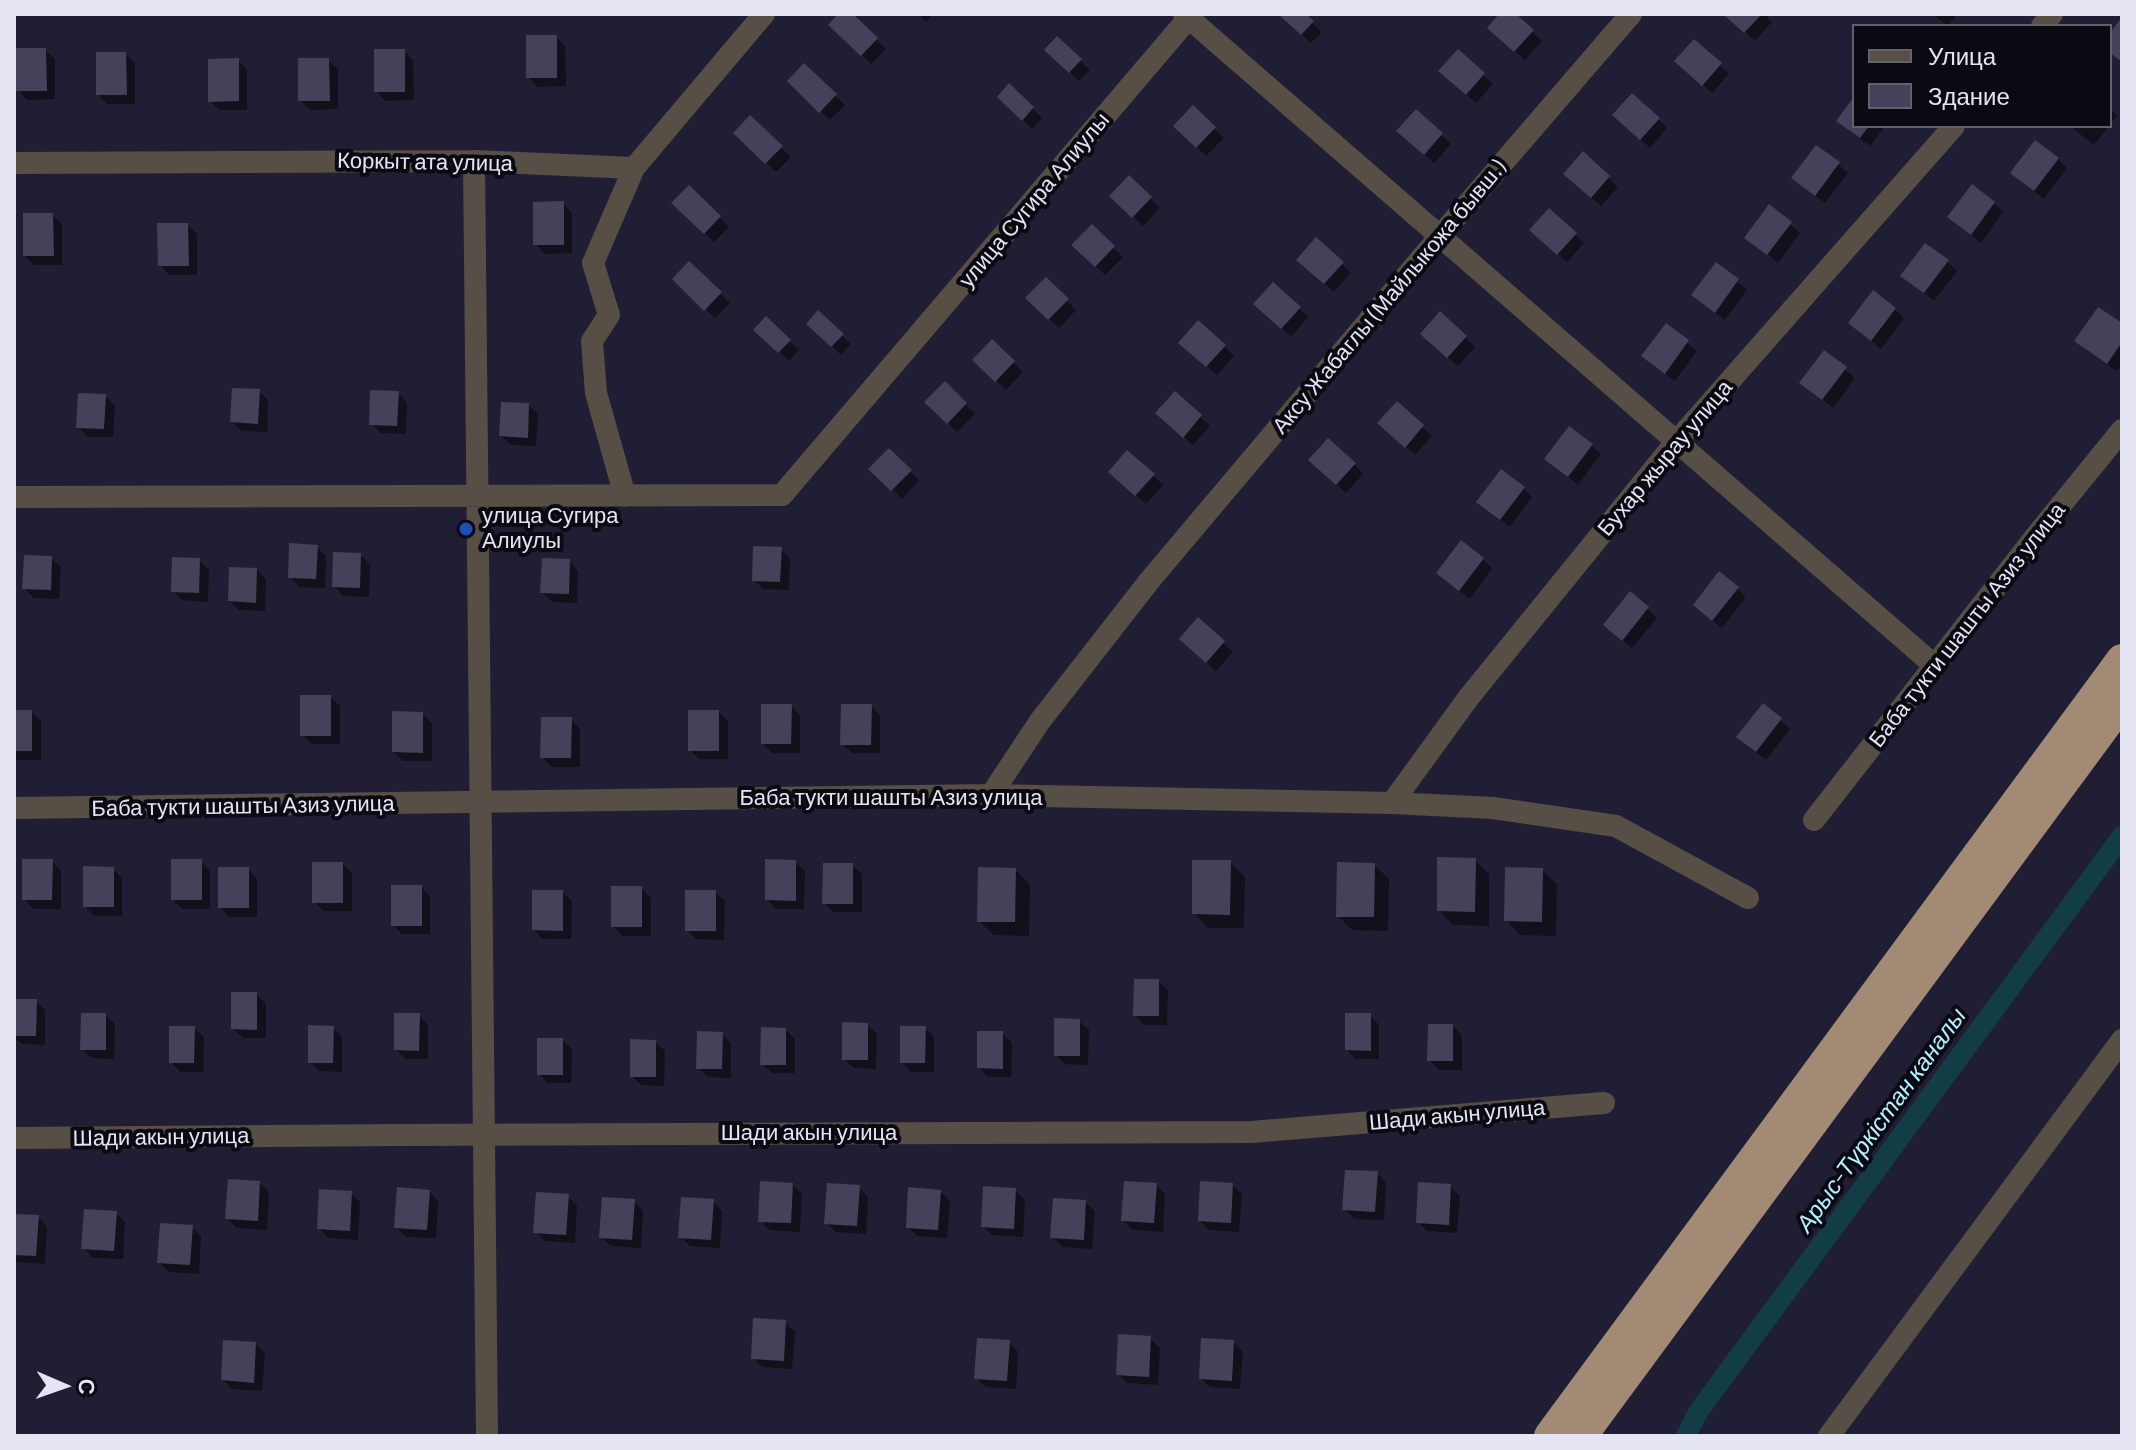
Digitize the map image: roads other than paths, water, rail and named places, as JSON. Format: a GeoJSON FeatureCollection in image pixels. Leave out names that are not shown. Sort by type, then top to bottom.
{"type":"FeatureCollection","features":[{"type":"Feature","properties":{"kind":"highway"},"geometry":{"type":"LineString","coordinates":[[1550,1436],[2122,660]]}},
{"type":"Feature","properties":{"kind":"highway"},"geometry":{"type":"LineString","coordinates":[[1581,1436],[2122,702]]}},
{"type":"Feature","properties":{"kind":"street"},"geometry":{"type":"LineString","coordinates":[[625,496],[596,393],[592,341],[609,315],[593,263],[634,168],[764,14]]}},
{"type":"Feature","properties":{"kind":"street","name":"Аксу Жабаглы (Майлыкожа бывш.)"},"geometry":{"type":"LineString","coordinates":[[991,795],[1040,721],[1150,580],[1631,14]]}},
{"type":"Feature","properties":{"kind":"street"},"geometry":{"type":"LineString","coordinates":[[1188,15],[1935,666]]}},
{"type":"Feature","properties":{"kind":"street","name":"улица Сугира Алиулы"},"geometry":{"type":"LineString","coordinates":[[14,497],[782,495],[1188,15]]}},
{"type":"Feature","properties":{"kind":"street","name":"Бухар жырау улица"},"geometry":{"type":"LineString","coordinates":[[1392,803],[1469,697],[1676,442],[1952,128]]}},
{"type":"Feature","properties":{"kind":"street"},"geometry":{"type":"LineString","coordinates":[[474,161],[487,1436]]}},
{"type":"Feature","properties":{"kind":"street","name":"Коркыт ата улица"},"geometry":{"type":"LineString","coordinates":[[14,163],[474,161],[634,168]]}},
{"type":"Feature","properties":{"kind":"street","name":"Баба тукти шашты Азиз улица"},"geometry":{"type":"LineString","coordinates":[[1814,820],[2122,430]]}},
{"type":"Feature","properties":{"kind":"street","name":"Баба тукти шашты Азиз улица"},"geometry":{"type":"LineString","coordinates":[[14,808],[991,795],[1493,808],[1616,826],[1748,898]]}},
{"type":"Feature","properties":{"kind":"street"},"geometry":{"type":"LineString","coordinates":[[1829,1436],[2122,1040]]}},
{"type":"Feature","properties":{"kind":"street","name":"Шади акын улица"},"geometry":{"type":"LineString","coordinates":[[14,1138],[1251,1132],[1604,1103]]}},
{"type":"Feature","properties":{"kind":"waterway","name":"Арыс-Түркістан каналы"},"geometry":{"type":"LineString","coordinates":[[1686,1436],[1698,1412],[2122,836]]}},
{"type":"Feature","properties":{"kind":"place","name":"улица Сугира Алиулы"},"geometry":{"type":"Point","coordinates":[466,529]}}]}
